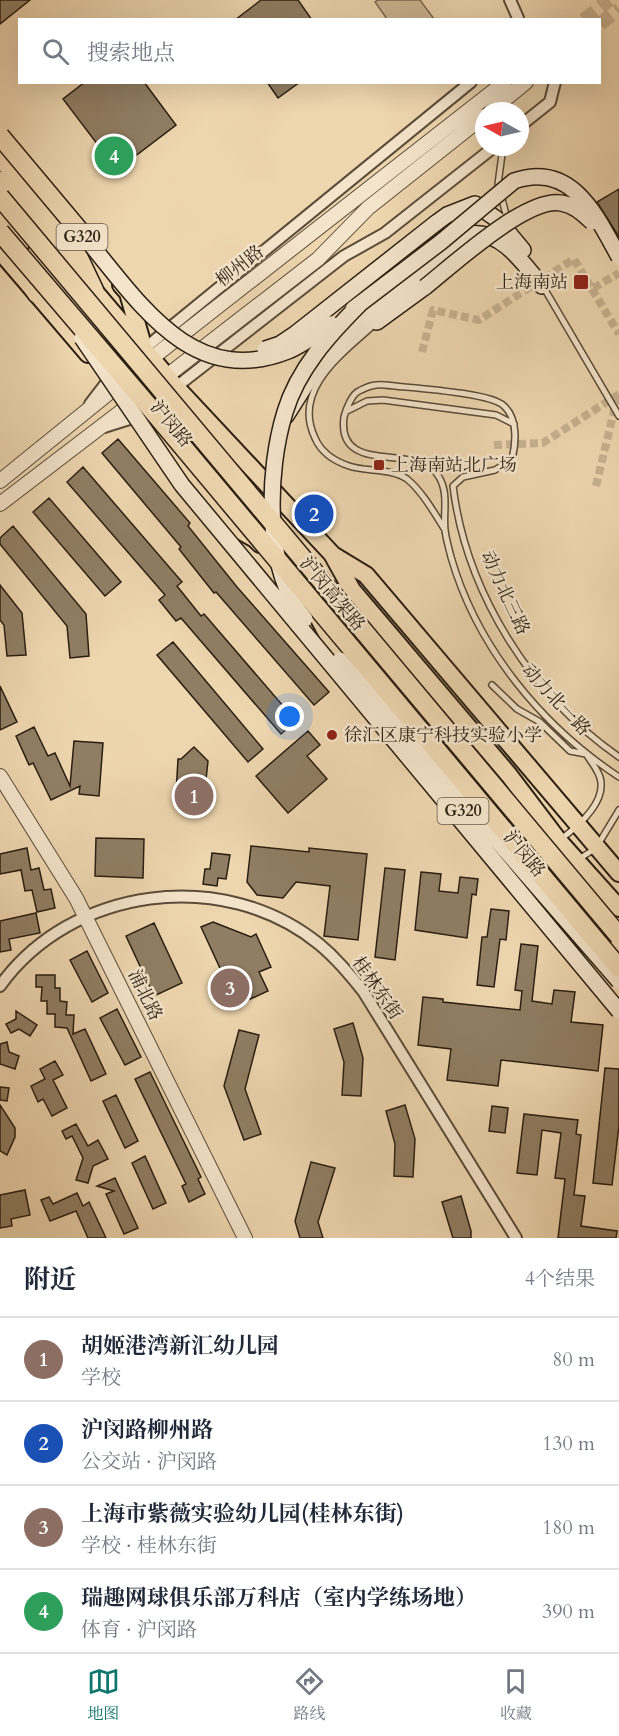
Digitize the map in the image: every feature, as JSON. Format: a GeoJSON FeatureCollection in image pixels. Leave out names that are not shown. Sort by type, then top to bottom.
{"type":"FeatureCollection","features":[{"type":"Feature","properties":{"kind":"highway"},"geometry":{"type":"LineString","coordinates":[[0,136],[83,235]]}},
{"type":"Feature","properties":{"kind":"highway"},"geometry":{"type":"LineString","coordinates":[[0,156],[75,250],[94,290]]}},
{"type":"Feature","properties":{"kind":"highway","name":"沪闵高架路"},"geometry":{"type":"LineString","coordinates":[[0,197],[619,936]]}},
{"type":"Feature","properties":{"kind":"highway"},"geometry":{"type":"LineString","coordinates":[[1,241],[50,278]]}},
{"type":"Feature","properties":{"kind":"highway"},"geometry":{"type":"LineString","coordinates":[[1,241],[37,294]]}},
{"type":"Feature","properties":{"kind":"highway","name":"沪闵高架路"},"geometry":{"type":"LineString","coordinates":[[1,241],[55,298],[157,416],[619,968]]}},
{"type":"Feature","properties":{"kind":"main road","name":"沪闵路"},"geometry":{"type":"LineString","coordinates":[[0,136],[128,293],[148,353]]}},
{"type":"Feature","properties":{"kind":"main road"},"geometry":{"type":"LineString","coordinates":[[83,235],[156,322],[185,344],[228,361],[250,361],[291,350],[360,304],[514,181],[528,177],[544,175],[563,182],[581,196],[598,218],[619,257]]}},
{"type":"Feature","properties":{"kind":"main road","name":"沪闵路"},"geometry":{"type":"LineString","coordinates":[[0,180],[172,381],[332,554],[352,590],[509,775],[559,841],[619,908]]}},
{"type":"Feature","properties":{"kind":"main road"},"geometry":{"type":"LineString","coordinates":[[377,322],[509,222],[528,209],[541,204],[560,202],[576,208],[594,223],[619,257]]}},
{"type":"Feature","properties":{"kind":"main road"},"geometry":{"type":"LineString","coordinates":[[210,355],[242,354],[280,344],[436,223],[475,204],[498,220],[523,250]]}},
{"type":"Feature","properties":{"kind":"main road"},"geometry":{"type":"LineString","coordinates":[[0,218],[150,398],[255,539]]}},
{"type":"Feature","properties":{"kind":"main road"},"geometry":{"type":"LineString","coordinates":[[284,420],[312,375],[349,334],[468,234],[480,232],[504,245],[542,286]]}},
{"type":"Feature","properties":{"kind":"main road","name":"沪闵路"},"geometry":{"type":"LineString","coordinates":[[37,294],[230,525],[255,539],[547,885],[619,981]]}},
{"type":"Feature","properties":{"kind":"main road"},"geometry":{"type":"LineString","coordinates":[[55,298],[182,485],[619,1011]]}},
{"type":"Feature","properties":{"kind":"main road"},"geometry":{"type":"LineString","coordinates":[[360,304],[327,336],[311,360],[285,411],[277,456],[271,521],[274,547],[282,577],[296,608],[619,981]]}},
{"type":"Feature","properties":{"kind":"main road","name":"沪闵路"},"geometry":{"type":"LineString","coordinates":[[332,554],[366,575],[619,873]]}},
{"type":"Feature","properties":{"kind":"main road","name":"沪闵路"},"geometry":{"type":"LineString","coordinates":[[317,615],[348,673],[619,1000]]}},
{"type":"Feature","properties":{"kind":"street"},"geometry":{"type":"LineString","coordinates":[[510,0],[519,18]]}},
{"type":"Feature","properties":{"kind":"street"},"geometry":{"type":"LineString","coordinates":[[148,353],[469,84]]}},
{"type":"Feature","properties":{"kind":"street","name":"柳州路"},"geometry":{"type":"LineString","coordinates":[[0,482],[85,411],[111,383],[148,353],[502,84]]}},
{"type":"Feature","properties":{"kind":"street"},"geometry":{"type":"LineString","coordinates":[[501,102],[524,84]]}},
{"type":"Feature","properties":{"kind":"street"},"geometry":{"type":"LineString","coordinates":[[529,119],[550,102],[555,84]]}},
{"type":"Feature","properties":{"kind":"street"},"geometry":{"type":"LineString","coordinates":[[172,381],[318,259],[368,208],[475,123]]}},
{"type":"Feature","properties":{"kind":"street"},"geometry":{"type":"LineString","coordinates":[[0,504],[98,429],[134,410],[344,256],[385,233],[483,156]]}},
{"type":"Feature","properties":{"kind":"street","name":"浦北路"},"geometry":{"type":"LineString","coordinates":[[0,776],[85,915],[244,1238]]}},
{"type":"Feature","properties":{"kind":"street","name":"桂林东街"},"geometry":{"type":"LineString","coordinates":[[0,986],[40,943],[85,915],[130,901],[166,896],[200,897],[261,912],[290,926],[317,943],[344,967],[363,991],[516,1238]]}},
{"type":"Feature","properties":{"kind":"lane"},"geometry":{"type":"LineString","coordinates":[[502,156],[498,184],[504,214],[542,286],[619,416]]}},
{"type":"Feature","properties":{"kind":"lane"},"geometry":{"type":"LineString","coordinates":[[377,322],[328,368],[318,381],[309,409],[310,428],[317,442],[338,462],[406,478],[445,531]]}},
{"type":"Feature","properties":{"kind":"lane"},"geometry":{"type":"LineString","coordinates":[[445,531],[445,489],[438,474],[424,464],[363,453],[349,444],[343,428],[345,412],[356,392],[373,384],[486,397],[505,406],[514,424]]}},
{"type":"Feature","properties":{"kind":"lane"},"geometry":{"type":"LineString","coordinates":[[345,412],[367,401],[383,400],[496,415],[514,424]]}},
{"type":"Feature","properties":{"kind":"lane","name":"动力北三路"},"geometry":{"type":"LineString","coordinates":[[514,424],[517,441],[512,459],[495,470],[463,477],[453,486],[459,529],[483,589],[502,627],[530,673],[573,719],[619,757]]}},
{"type":"Feature","properties":{"kind":"lane","name":"动力北一路"},"geometry":{"type":"LineString","coordinates":[[445,531],[452,559],[463,587],[500,660],[535,706],[586,754],[619,777]]}},
{"type":"Feature","properties":{"kind":"lane"},"geometry":{"type":"LineString","coordinates":[[492,685],[518,710],[540,722],[570,751],[586,754],[601,783],[589,815],[542,854]]}},
{"type":"Feature","properties":{"kind":"lane"},"geometry":{"type":"LineString","coordinates":[[560,875],[577,860],[596,848],[619,810]]}},
{"type":"Feature","properties":{"kind":"shaded area"},"geometry":{"type":"Polygon","coordinates":[[[378,0],[420,0],[433,18],[386,18],[375,2],[378,0]]]}},
{"type":"Feature","properties":{"kind":"building"},"geometry":{"type":"Polygon","coordinates":[[[0,0],[30,0],[0,24],[0,0]]]}},
{"type":"Feature","properties":{"kind":"building"},"geometry":{"type":"Polygon","coordinates":[[[261,0],[298,0],[311,18],[238,18],[261,0]]]}},
{"type":"Feature","properties":{"kind":"building"},"geometry":{"type":"Polygon","coordinates":[[[82,84],[145,84],[176,125],[117,170],[63,99],[82,84]]]}},
{"type":"Feature","properties":{"kind":"building"},"geometry":{"type":"Polygon","coordinates":[[[268,84],[297,84],[278,98],[268,84]]]}},
{"type":"Feature","properties":{"kind":"building"},"geometry":{"type":"Polygon","coordinates":[[[619,189],[619,237],[597,202],[619,189]]]}},
{"type":"Feature","properties":{"kind":"building"},"geometry":{"type":"Polygon","coordinates":[[[118,439],[190,523],[188,526],[237,587],[329,692],[314,705],[216,592],[214,593],[179,549],[181,547],[102,453],[118,439]]]}},
{"type":"Feature","properties":{"kind":"building"},"geometry":{"type":"Polygon","coordinates":[[[83,467],[182,582],[177,586],[201,616],[204,614],[296,721],[281,734],[181,618],[176,621],[159,600],[165,595],[67,482],[83,467]]]}},
{"type":"Feature","properties":{"kind":"building"},"geometry":{"type":"Polygon","coordinates":[[[49,498],[121,582],[105,596],[33,512],[49,498]]]}},
{"type":"Feature","properties":{"kind":"building"},"geometry":{"type":"Polygon","coordinates":[[[13,526],[86,614],[89,656],[70,658],[67,626],[0,544],[0,538],[13,526]]]}},
{"type":"Feature","properties":{"kind":"building"},"geometry":{"type":"Polygon","coordinates":[[[0,585],[22,613],[26,655],[7,656],[4,625],[0,620],[0,585]]]}},
{"type":"Feature","properties":{"kind":"building"},"geometry":{"type":"Polygon","coordinates":[[[173,642],[263,749],[248,762],[157,655],[173,642]]]}},
{"type":"Feature","properties":{"kind":"building"},"geometry":{"type":"Polygon","coordinates":[[[0,686],[17,722],[0,730],[0,686]]]}},
{"type":"Feature","properties":{"kind":"building"},"geometry":{"type":"Polygon","coordinates":[[[34,727],[48,756],[55,753],[70,786],[74,741],[103,743],[99,796],[79,794],[80,786],[51,800],[33,763],[29,765],[16,736],[34,727]]]}},
{"type":"Feature","properties":{"kind":"building"},"geometry":{"type":"Polygon","coordinates":[[[308,731],[320,745],[307,756],[327,779],[288,813],[256,776],[308,731]]]}},
{"type":"Feature","properties":{"kind":"building"},"geometry":{"type":"Polygon","coordinates":[[[194,747],[208,761],[205,789],[215,799],[207,808],[185,806],[186,793],[176,793],[178,759],[194,747]]]}},
{"type":"Feature","properties":{"kind":"building"},"geometry":{"type":"Polygon","coordinates":[[[96,838],[144,839],[143,878],[95,876],[96,838]]]}},
{"type":"Feature","properties":{"kind":"building"},"geometry":{"type":"Polygon","coordinates":[[[251,846],[309,852],[309,848],[367,854],[358,940],[324,936],[330,886],[296,882],[283,898],[257,895],[247,882],[251,846]]]}},
{"type":"Feature","properties":{"kind":"building"},"geometry":{"type":"Polygon","coordinates":[[[27,848],[31,870],[39,868],[44,890],[51,889],[55,908],[37,912],[32,890],[25,891],[21,870],[0,874],[0,854],[27,848]]]}},
{"type":"Feature","properties":{"kind":"building"},"geometry":{"type":"Polygon","coordinates":[[[212,853],[230,855],[226,879],[218,878],[217,886],[203,884],[205,869],[210,869],[212,853]]]}},
{"type":"Feature","properties":{"kind":"building"},"geometry":{"type":"Polygon","coordinates":[[[385,868],[405,870],[395,960],[375,957],[385,868]]]}},
{"type":"Feature","properties":{"kind":"building"},"geometry":{"type":"Polygon","coordinates":[[[421,872],[441,874],[439,891],[458,893],[460,877],[478,879],[476,895],[472,894],[467,938],[415,930],[421,872]]]}},
{"type":"Feature","properties":{"kind":"building"},"geometry":{"type":"Polygon","coordinates":[[[491,909],[509,911],[506,940],[500,939],[494,987],[477,985],[482,937],[487,937],[491,909]]]}},
{"type":"Feature","properties":{"kind":"building"},"geometry":{"type":"Polygon","coordinates":[[[36,913],[40,933],[9,939],[11,950],[0,952],[0,921],[36,913]]]}},
{"type":"Feature","properties":{"kind":"building"},"geometry":{"type":"Polygon","coordinates":[[[213,922],[251,937],[256,934],[271,967],[259,972],[268,991],[237,1005],[201,927],[213,922]]]}},
{"type":"Feature","properties":{"kind":"building"},"geometry":{"type":"Polygon","coordinates":[[[154,923],[182,983],[154,996],[126,936],[154,923]]]}},
{"type":"Feature","properties":{"kind":"building"},"geometry":{"type":"Polygon","coordinates":[[[521,944],[538,946],[532,1001],[552,1004],[554,990],[575,992],[571,1022],[603,1025],[598,1071],[501,1060],[498,1086],[447,1080],[451,1049],[418,1045],[423,997],[443,999],[443,1002],[520,1010],[522,991],[515,990],[521,944]]]}},
{"type":"Feature","properties":{"kind":"building"},"geometry":{"type":"Polygon","coordinates":[[[87,951],[108,993],[92,1002],[70,960],[87,951]]]}},
{"type":"Feature","properties":{"kind":"building"},"geometry":{"type":"Polygon","coordinates":[[[36,975],[55,975],[55,988],[60,988],[60,1001],[67,1002],[66,1015],[74,1015],[73,1034],[85,1029],[106,1074],[91,1081],[67,1028],[55,1027],[55,1014],[47,1014],[47,1001],[41,1001],[42,987],[36,987],[36,975]]]}},
{"type":"Feature","properties":{"kind":"building"},"geometry":{"type":"Polygon","coordinates":[[[117,1009],[141,1057],[125,1065],[100,1018],[117,1009]]]}},
{"type":"Feature","properties":{"kind":"building"},"geometry":{"type":"Polygon","coordinates":[[[16,1011],[37,1025],[30,1036],[19,1029],[11,1033],[6,1024],[16,1019],[16,1011]]]}},
{"type":"Feature","properties":{"kind":"building"},"geometry":{"type":"Polygon","coordinates":[[[353,1023],[363,1058],[361,1096],[342,1095],[344,1062],[334,1029],[353,1023]]]}},
{"type":"Feature","properties":{"kind":"building"},"geometry":{"type":"Polygon","coordinates":[[[239,1030],[259,1035],[245,1089],[261,1134],[244,1140],[224,1086],[239,1030]]]}},
{"type":"Feature","properties":{"kind":"building"},"geometry":{"type":"Polygon","coordinates":[[[7,1042],[9,1052],[19,1056],[15,1069],[0,1064],[0,1044],[7,1042]]]}},
{"type":"Feature","properties":{"kind":"building"},"geometry":{"type":"Polygon","coordinates":[[[55,1061],[63,1075],[53,1080],[67,1108],[52,1116],[43,1099],[38,1102],[31,1086],[45,1079],[40,1069],[55,1061]]]}},
{"type":"Feature","properties":{"kind":"building"},"geometry":{"type":"Polygon","coordinates":[[[605,1068],[619,1069],[619,1125],[612,1185],[593,1183],[605,1068]]]}},
{"type":"Feature","properties":{"kind":"building"},"geometry":{"type":"Polygon","coordinates":[[[150,1072],[201,1177],[198,1179],[205,1194],[189,1202],[182,1186],[186,1184],[135,1079],[150,1072]]]}},
{"type":"Feature","properties":{"kind":"building"},"geometry":{"type":"Polygon","coordinates":[[[0,1087],[9,1088],[7,1101],[0,1100],[0,1087]]]}},
{"type":"Feature","properties":{"kind":"building"},"geometry":{"type":"Polygon","coordinates":[[[116,1095],[138,1141],[125,1148],[103,1101],[116,1095]]]}},
{"type":"Feature","properties":{"kind":"building"},"geometry":{"type":"Polygon","coordinates":[[[0,1105],[15,1128],[15,1137],[7,1155],[0,1151],[0,1105]]]}},
{"type":"Feature","properties":{"kind":"building"},"geometry":{"type":"Polygon","coordinates":[[[405,1105],[415,1139],[413,1177],[394,1176],[395,1144],[386,1111],[405,1105]]]}},
{"type":"Feature","properties":{"kind":"building"},"geometry":{"type":"Polygon","coordinates":[[[492,1106],[508,1108],[505,1133],[489,1131],[492,1106]]]}},
{"type":"Feature","properties":{"kind":"building"},"geometry":{"type":"Polygon","coordinates":[[[524,1114],[578,1120],[576,1134],[581,1135],[574,1195],[585,1196],[581,1226],[617,1231],[616,1238],[558,1238],[565,1179],[555,1178],[561,1133],[542,1130],[537,1175],[517,1173],[524,1114]]]}},
{"type":"Feature","properties":{"kind":"building"},"geometry":{"type":"Polygon","coordinates":[[[76,1124],[88,1146],[98,1140],[108,1159],[93,1166],[88,1183],[76,1180],[83,1158],[72,1136],[66,1139],[62,1131],[76,1124]]]}},
{"type":"Feature","properties":{"kind":"building"},"geometry":{"type":"Polygon","coordinates":[[[145,1156],[166,1203],[153,1209],[132,1163],[145,1156]]]}},
{"type":"Feature","properties":{"kind":"building"},"geometry":{"type":"Polygon","coordinates":[[[311,1162],[335,1168],[318,1222],[323,1238],[300,1238],[295,1221],[311,1162]]]}},
{"type":"Feature","properties":{"kind":"building"},"geometry":{"type":"Polygon","coordinates":[[[115,1178],[138,1228],[124,1234],[106,1194],[114,1191],[97,1186],[115,1178]]]}},
{"type":"Feature","properties":{"kind":"building"},"geometry":{"type":"Polygon","coordinates":[[[25,1190],[30,1215],[11,1219],[12,1226],[0,1228],[0,1195],[25,1190]]]}},
{"type":"Feature","properties":{"kind":"building"},"geometry":{"type":"Polygon","coordinates":[[[77,1193],[83,1206],[89,1202],[106,1238],[88,1238],[76,1211],[50,1221],[41,1200],[49,1197],[53,1204],[77,1193]]]}},
{"type":"Feature","properties":{"kind":"building"},"geometry":{"type":"Polygon","coordinates":[[[461,1196],[471,1238],[453,1238],[442,1202],[461,1196]]]}},
{"type":"Feature","properties":{"kind":"tunnel"},"geometry":{"type":"LineString","coordinates":[[586,18],[609,0]]}},
{"type":"Feature","properties":{"kind":"tunnel"},"geometry":{"type":"LineString","coordinates":[[601,23],[619,9]]}},
{"type":"Feature","properties":{"kind":"tunnel"},"geometry":{"type":"LineString","coordinates":[[422,352],[433,310],[479,320],[574,259],[592,289],[619,273]]}},
{"type":"Feature","properties":{"kind":"tunnel"},"geometry":{"type":"LineString","coordinates":[[592,289],[619,334]]}},
{"type":"Feature","properties":{"kind":"tunnel"},"geometry":{"type":"LineString","coordinates":[[596,486],[618,394]]}},
{"type":"Feature","properties":{"kind":"tunnel"},"geometry":{"type":"LineString","coordinates":[[494,445],[543,443],[619,394]]}},
{"type":"Feature","properties":{"kind":"place","name":"瑞趣网球俱乐部万科店（室内学练场地）"},"geometry":{"type":"Point","coordinates":[114,156]}},
{"type":"Feature","properties":{"kind":"place","name":"上海南站"},"geometry":{"type":"Point","coordinates":[581,282]}},
{"type":"Feature","properties":{"kind":"place","name":"上海南站北广场"},"geometry":{"type":"Point","coordinates":[379,465]}},
{"type":"Feature","properties":{"kind":"place","name":"沪闵路柳州路"},"geometry":{"type":"Point","coordinates":[314,514]}},
{"type":"Feature","properties":{"kind":"place","name":"徐汇区康宁科技实验小学"},"geometry":{"type":"Point","coordinates":[332,735]}},
{"type":"Feature","properties":{"kind":"place","name":"胡姬港湾新汇幼儿园"},"geometry":{"type":"Point","coordinates":[194,796]}},
{"type":"Feature","properties":{"kind":"place","name":"上海市紫薇实验幼儿园(桂林东街)"},"geometry":{"type":"Point","coordinates":[230,988]}}]}
